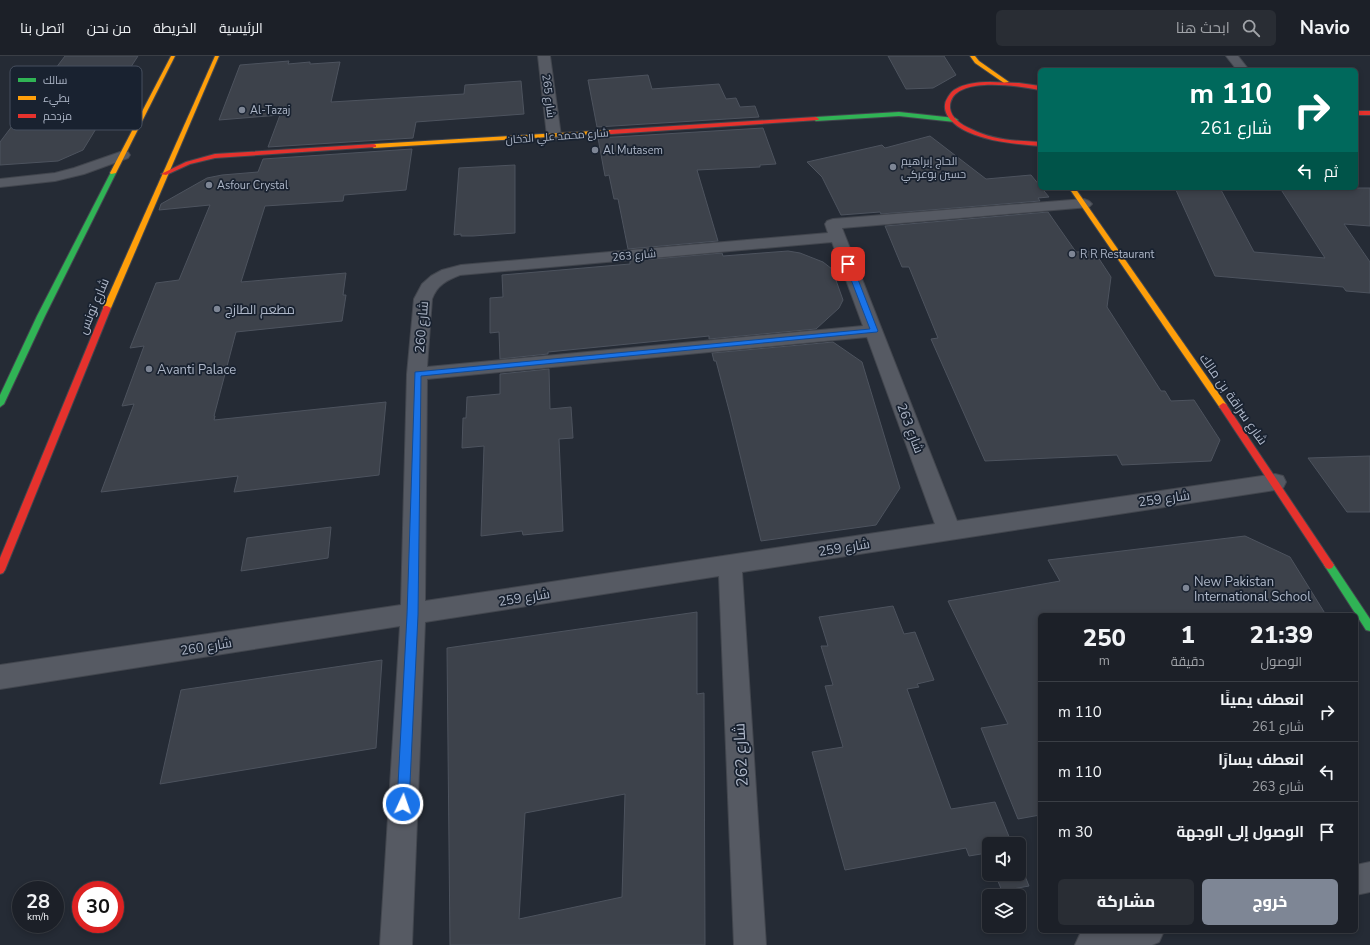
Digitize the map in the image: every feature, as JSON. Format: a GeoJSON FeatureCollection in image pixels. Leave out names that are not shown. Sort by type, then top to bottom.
{"type":"FeatureCollection","features":[{"type":"Feature","properties":{"kind":"street"},"geometry":{"type":"LineString","coordinates":[[142,118],[174,56]]}},
{"type":"Feature","properties":{"kind":"street","name":"شارع تونس"},"geometry":{"type":"LineString","coordinates":[[0,570],[90,348],[164,174],[183,150],[217,56]]}},
{"type":"Feature","properties":{"kind":"street","name":"شارع 265"},"geometry":{"type":"LineString","coordinates":[[544,56],[554,136]]}},
{"type":"Feature","properties":{"kind":"street"},"geometry":{"type":"LineString","coordinates":[[1232,56],[1241,68]]}},
{"type":"Feature","properties":{"kind":"street"},"geometry":{"type":"LineString","coordinates":[[974,70],[1006,82]]}},
{"type":"Feature","properties":{"kind":"street"},"geometry":{"type":"LineString","coordinates":[[974,70],[1006,82],[1038,88]]}},
{"type":"Feature","properties":{"kind":"street"},"geometry":{"type":"LineString","coordinates":[[974,70],[944,103],[955,120],[972,131],[984,136],[1011,142],[1038,144]]}},
{"type":"Feature","properties":{"kind":"street","name":"شارع محمد علي الدخان"},"geometry":{"type":"LineString","coordinates":[[899,114],[927,107]]}},
{"type":"Feature","properties":{"kind":"street"},"geometry":{"type":"LineString","coordinates":[[1358,112],[1370,113]]}},
{"type":"Feature","properties":{"kind":"street","name":"شارع محمد علي الدخان"},"geometry":{"type":"LineString","coordinates":[[164,174],[188,163],[215,156],[899,114],[955,120]]}},
{"type":"Feature","properties":{"kind":"street"},"geometry":{"type":"LineString","coordinates":[[0,404],[22,355],[106,186],[136,130]]}},
{"type":"Feature","properties":{"kind":"street"},"geometry":{"type":"LineString","coordinates":[[1011,142],[1028,152]]}},
{"type":"Feature","properties":{"kind":"street","name":"شارع محمد علي الدخان"},"geometry":{"type":"LineString","coordinates":[[183,150],[215,156]]}},
{"type":"Feature","properties":{"kind":"street"},"geometry":{"type":"LineString","coordinates":[[0,183],[55,177],[85,169],[123,155]]}},
{"type":"Feature","properties":{"kind":"street"},"geometry":{"type":"LineString","coordinates":[[55,177],[92,181],[106,186]]}},
{"type":"Feature","properties":{"kind":"street","name":"شارع سراقة بن مالك"},"geometry":{"type":"LineString","coordinates":[[1074,190],[1275,482],[1370,627]]}},
{"type":"Feature","properties":{"kind":"street"},"geometry":{"type":"LineString","coordinates":[[835,230],[1084,204]]}},
{"type":"Feature","properties":{"kind":"street","name":"شارع 263"},"geometry":{"type":"LineString","coordinates":[[433,282],[445,274],[461,270],[835,230],[949,530]]}},
{"type":"Feature","properties":{"kind":"street","name":"شارع 260"},"geometry":{"type":"LineString","coordinates":[[396,945],[412,615],[417,374],[423,299],[426,289],[433,282]]}},
{"type":"Feature","properties":{"kind":"street"},"geometry":{"type":"LineString","coordinates":[[417,374],[874,331]]}},
{"type":"Feature","properties":{"kind":"street","name":"شارع 259"},"geometry":{"type":"LineString","coordinates":[[412,615],[949,530],[1275,482]]}},
{"type":"Feature","properties":{"kind":"street","name":"شارع 262"},"geometry":{"type":"LineString","coordinates":[[730,565],[750,945]]}},
{"type":"Feature","properties":{"kind":"street","name":"شارع 260"},"geometry":{"type":"LineString","coordinates":[[0,677],[412,615]]}},
{"type":"Feature","properties":{"kind":"street"},"geometry":{"type":"LineString","coordinates":[[1358,880],[1370,877]]}},
{"type":"Feature","properties":{"kind":"street"},"geometry":{"type":"LineString","coordinates":[[1091,945],[1140,933]]}},
{"type":"Feature","properties":{"kind":"building"},"geometry":{"type":"Polygon","coordinates":[[[65,56],[138,56],[131,66],[57,66],[65,56]]]}},
{"type":"Feature","properties":{"kind":"building"},"geometry":{"type":"Polygon","coordinates":[[[888,56],[944,56],[956,75],[933,88],[906,89],[888,56]]]}},
{"type":"Feature","properties":{"kind":"building"},"geometry":{"type":"Polygon","coordinates":[[[289,61],[288,64],[340,62],[331,102],[464,94],[465,85],[521,81],[524,114],[416,122],[413,138],[268,147],[280,115],[219,120],[240,65],[289,61]]]}},
{"type":"Feature","properties":{"kind":"building"},"geometry":{"type":"Polygon","coordinates":[[[648,75],[652,89],[719,84],[726,99],[736,98],[740,107],[755,106],[759,117],[597,127],[588,80],[648,75]]]}},
{"type":"Feature","properties":{"kind":"building"},"geometry":{"type":"Polygon","coordinates":[[[763,128],[776,164],[760,165],[760,167],[697,170],[718,241],[628,249],[618,199],[614,199],[609,175],[605,176],[598,138],[763,128]]]}},
{"type":"Feature","properties":{"kind":"building"},"geometry":{"type":"Polygon","coordinates":[[[10,129],[10,130],[95,130],[83,150],[58,161],[0,165],[0,142],[10,129]]]}},
{"type":"Feature","properties":{"kind":"building"},"geometry":{"type":"Polygon","coordinates":[[[930,136],[986,179],[1031,175],[1038,184],[1038,190],[1043,190],[1049,197],[1038,198],[1040,201],[881,214],[880,212],[841,215],[822,177],[807,162],[882,145],[885,148],[930,136]]]}},
{"type":"Feature","properties":{"kind":"building"},"geometry":{"type":"Polygon","coordinates":[[[412,149],[406,190],[344,195],[343,201],[265,206],[241,282],[346,273],[343,295],[346,295],[342,321],[236,332],[214,416],[214,420],[386,402],[379,475],[234,492],[238,476],[101,492],[134,404],[122,406],[144,346],[130,348],[156,283],[179,280],[210,205],[159,210],[161,204],[207,178],[222,175],[258,172],[263,159],[412,149]]]}},
{"type":"Feature","properties":{"kind":"building"},"geometry":{"type":"Polygon","coordinates":[[[515,165],[515,233],[473,236],[461,236],[461,234],[454,235],[459,168],[515,165]]]}},
{"type":"Feature","properties":{"kind":"building"},"geometry":{"type":"Polygon","coordinates":[[[1358,188],[1370,188],[1370,226],[1344,224],[1370,262],[1370,293],[1346,291],[1343,287],[1215,276],[1176,190],[1221,190],[1254,252],[1325,258],[1281,190],[1358,190],[1358,188]]]}},
{"type":"Feature","properties":{"kind":"building"},"geometry":{"type":"Polygon","coordinates":[[[1048,212],[1076,252],[1094,251],[1111,277],[1107,307],[1161,391],[1165,391],[1171,401],[1194,400],[1220,440],[1211,461],[1122,465],[1117,455],[985,461],[931,339],[938,338],[909,267],[902,267],[885,226],[1048,212]]]}},
{"type":"Feature","properties":{"kind":"building"},"geometry":{"type":"Polygon","coordinates":[[[788,251],[800,253],[823,262],[832,269],[843,300],[839,308],[816,329],[709,339],[709,336],[548,352],[548,354],[500,359],[499,332],[490,333],[490,298],[503,297],[502,275],[630,264],[630,261],[722,253],[723,256],[788,251]]]}},
{"type":"Feature","properties":{"kind":"building"},"geometry":{"type":"Polygon","coordinates":[[[833,342],[862,362],[900,488],[876,525],[761,541],[730,414],[716,361],[714,361],[712,353],[833,342]]]}},
{"type":"Feature","properties":{"kind":"building"},"geometry":{"type":"Polygon","coordinates":[[[549,369],[550,409],[571,407],[573,438],[559,439],[563,531],[523,535],[522,531],[481,536],[484,446],[462,448],[463,418],[466,418],[467,397],[500,394],[500,374],[549,369]]]}},
{"type":"Feature","properties":{"kind":"building"},"geometry":{"type":"Polygon","coordinates":[[[1370,456],[1370,512],[1347,512],[1308,458],[1370,456]]]}},
{"type":"Feature","properties":{"kind":"building"},"geometry":{"type":"Polygon","coordinates":[[[331,527],[328,558],[241,571],[247,538],[331,527]]]}},
{"type":"Feature","properties":{"kind":"building"},"geometry":{"type":"Polygon","coordinates":[[[1245,536],[1290,557],[1325,613],[1038,613],[1038,815],[1018,819],[981,728],[1008,724],[948,601],[1060,581],[1048,560],[1245,536]]]}},
{"type":"Feature","properties":{"kind":"building"},"geometry":{"type":"Polygon","coordinates":[[[893,606],[904,634],[915,632],[934,680],[917,684],[919,687],[907,689],[951,809],[995,802],[1009,837],[982,837],[982,854],[969,856],[966,848],[845,870],[812,752],[843,747],[825,686],[833,685],[821,646],[828,646],[819,617],[893,606]]]}},
{"type":"Feature","properties":{"kind":"building"},"geometry":{"type":"Polygon","coordinates":[[[697,612],[697,694],[704,693],[705,945],[450,945],[447,648],[697,612]],[[625,794],[525,813],[519,919],[622,897],[625,794]]]}},
{"type":"Feature","properties":{"kind":"building"},"geometry":{"type":"Polygon","coordinates":[[[382,660],[376,748],[160,784],[181,690],[382,660]]]}},
{"type":"Feature","properties":{"kind":"building"},"geometry":{"type":"Polygon","coordinates":[[[1026,878],[1029,886],[1013,889],[1001,889],[998,881],[1026,881],[1026,878]]]}},
{"type":"Feature","properties":{"kind":"traffic: fast"},"geometry":{"type":"LineString","coordinates":[[816,119],[899,114],[955,120]]}},
{"type":"Feature","properties":{"kind":"traffic: fast"},"geometry":{"type":"LineString","coordinates":[[0,404],[41,316],[113,173]]}},
{"type":"Feature","properties":{"kind":"traffic: fast"},"geometry":{"type":"LineString","coordinates":[[1329,565],[1370,627]]}},
{"type":"Feature","properties":{"kind":"traffic: slow"},"geometry":{"type":"LineString","coordinates":[[142,116],[173,56]]}},
{"type":"Feature","properties":{"kind":"traffic: slow"},"geometry":{"type":"LineString","coordinates":[[107,308],[217,56]]}},
{"type":"Feature","properties":{"kind":"traffic: slow"},"geometry":{"type":"LineString","coordinates":[[972,56],[977,62],[1006,82]]}},
{"type":"Feature","properties":{"kind":"traffic: slow"},"geometry":{"type":"LineString","coordinates":[[113,173],[135,130]]}},
{"type":"Feature","properties":{"kind":"traffic: slow"},"geometry":{"type":"LineString","coordinates":[[374,146],[611,132]]}},
{"type":"Feature","properties":{"kind":"traffic: slow"},"geometry":{"type":"LineString","coordinates":[[1073,190],[1223,406]]}},
{"type":"Feature","properties":{"kind":"traffic: jam"},"geometry":{"type":"LineString","coordinates":[[1038,88],[1005,83],[976,84],[964,87],[954,92],[949,100],[948,107],[951,117],[968,130],[980,135],[1005,141],[1038,144]]}},
{"type":"Feature","properties":{"kind":"traffic: jam"},"geometry":{"type":"LineString","coordinates":[[1358,113],[1370,113]]}},
{"type":"Feature","properties":{"kind":"traffic: jam"},"geometry":{"type":"LineString","coordinates":[[611,132],[816,119]]}},
{"type":"Feature","properties":{"kind":"traffic: jam"},"geometry":{"type":"LineString","coordinates":[[164,174],[188,163],[215,156],[374,146]]}},
{"type":"Feature","properties":{"kind":"traffic: jam"},"geometry":{"type":"LineString","coordinates":[[0,570],[107,308]]}},
{"type":"Feature","properties":{"kind":"traffic: jam"},"geometry":{"type":"LineString","coordinates":[[1223,406],[1329,565]]}},
{"type":"Feature","properties":{"kind":"place","name":"Al-Tazaj"},"geometry":{"type":"Point","coordinates":[242,110]}},
{"type":"Feature","properties":{"kind":"place","name":"Al Mutasem"},"geometry":{"type":"Point","coordinates":[595,150]}},
{"type":"Feature","properties":{"kind":"place","name":"الحاج إبراهيم حسين بوعركي"},"geometry":{"type":"Point","coordinates":[893,167]}},
{"type":"Feature","properties":{"kind":"place","name":"Asfour Crystal"},"geometry":{"type":"Point","coordinates":[209,185]}},
{"type":"Feature","properties":{"kind":"place","name":"R R Restaurant"},"geometry":{"type":"Point","coordinates":[1072,254]}},
{"type":"Feature","properties":{"kind":"place","name":"مطعم الطازج"},"geometry":{"type":"Point","coordinates":[217,309]}},
{"type":"Feature","properties":{"kind":"place","name":"Avanti Palace"},"geometry":{"type":"Point","coordinates":[149,369]}},
{"type":"Feature","properties":{"kind":"place","name":"New Pakistan International School"},"geometry":{"type":"Point","coordinates":[1186,588]}},
{"type":"Feature","properties":{"kind":"route"},"geometry":{"type":"LineString","coordinates":[[403,804],[412,615],[417,374],[874,331],[848,264]]}}]}
